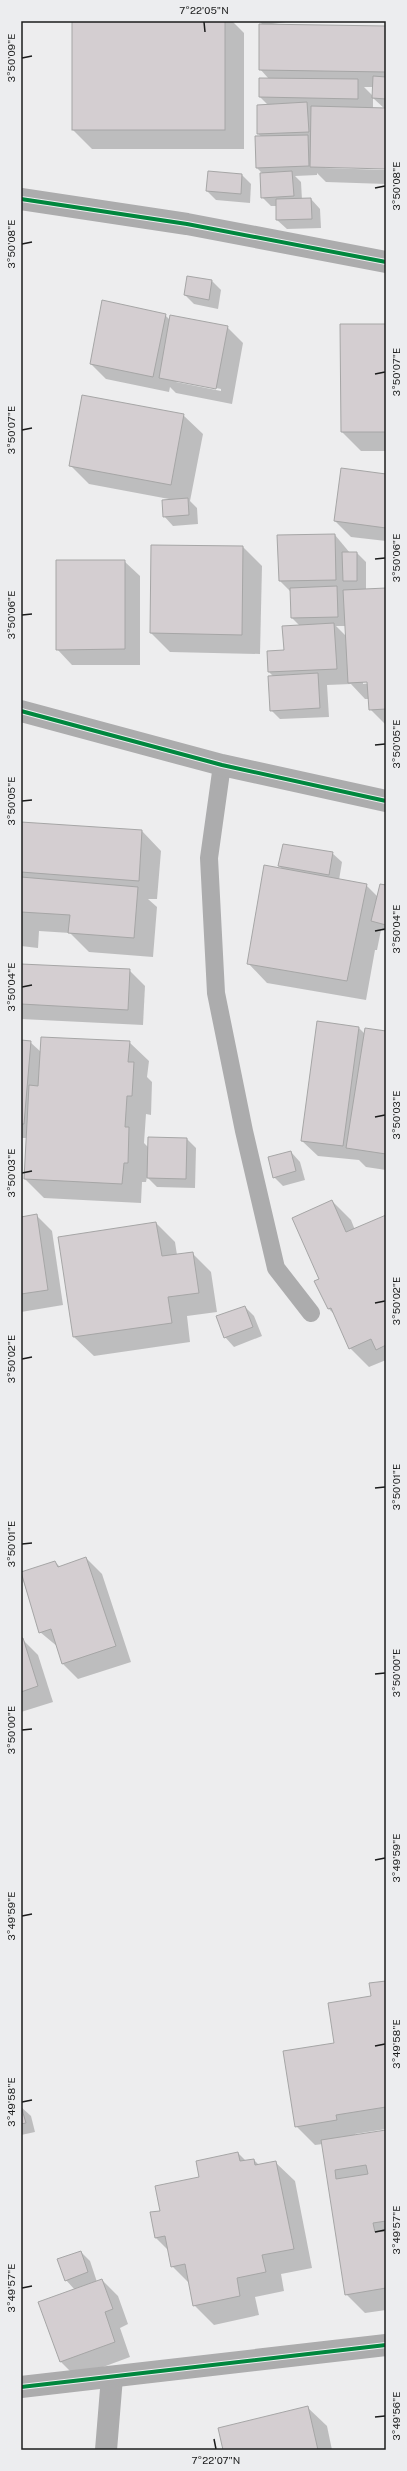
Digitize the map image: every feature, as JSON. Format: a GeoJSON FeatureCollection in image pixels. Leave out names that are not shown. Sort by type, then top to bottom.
{"type":"FeatureCollection","features":[{"type":"Feature","properties":{"kind":"street"},"geometry":{"type":"LineString","coordinates":[[21,199],[187,224],[386,262]]}},
{"type":"Feature","properties":{"kind":"street"},"geometry":{"type":"LineString","coordinates":[[21,711],[222,765],[386,801]]}},
{"type":"Feature","properties":{"kind":"street"},"geometry":{"type":"LineString","coordinates":[[21,2387],[386,2345]]}},
{"type":"Feature","properties":{"kind":"street"},"geometry":{"type":"LineString","coordinates":[[106,2450],[112,2377]]}},
{"type":"Feature","properties":{"kind":"lane"},"geometry":{"type":"LineString","coordinates":[[222,765],[209,858],[216,993],[244,1131],[276,1268],[311,1313]]}},
{"type":"Feature","properties":{"kind":"building"},"geometry":{"type":"Polygon","coordinates":[[[72,21],[225,21],[225,130],[72,130],[72,21]]]}},
{"type":"Feature","properties":{"kind":"building"},"geometry":{"type":"Polygon","coordinates":[[[259,24],[386,26],[386,72],[259,70],[259,24]]]}},
{"type":"Feature","properties":{"kind":"building"},"geometry":{"type":"Polygon","coordinates":[[[373,76],[386,77],[386,99],[372,98],[373,76]]]}},
{"type":"Feature","properties":{"kind":"building"},"geometry":{"type":"Polygon","coordinates":[[[259,78],[358,79],[358,99],[259,97],[259,78]]]}},
{"type":"Feature","properties":{"kind":"building"},"geometry":{"type":"Polygon","coordinates":[[[307,102],[309,132],[257,134],[257,105],[307,102]]]}},
{"type":"Feature","properties":{"kind":"building"},"geometry":{"type":"Polygon","coordinates":[[[311,106],[386,108],[386,169],[310,167],[311,106]]]}},
{"type":"Feature","properties":{"kind":"building"},"geometry":{"type":"Polygon","coordinates":[[[308,135],[309,166],[256,168],[255,136],[308,135]]]}},
{"type":"Feature","properties":{"kind":"building"},"geometry":{"type":"Polygon","coordinates":[[[208,171],[242,174],[241,194],[206,191],[208,171]]]}},
{"type":"Feature","properties":{"kind":"building"},"geometry":{"type":"Polygon","coordinates":[[[292,171],[294,196],[261,198],[260,173],[292,171]]]}},
{"type":"Feature","properties":{"kind":"building"},"geometry":{"type":"Polygon","coordinates":[[[311,198],[312,219],[276,220],[276,199],[311,198]]]}},
{"type":"Feature","properties":{"kind":"building"},"geometry":{"type":"Polygon","coordinates":[[[187,276],[212,280],[209,300],[184,295],[187,276]]]}},
{"type":"Feature","properties":{"kind":"building"},"geometry":{"type":"Polygon","coordinates":[[[102,300],[166,314],[153,377],[90,364],[102,300]]]}},
{"type":"Feature","properties":{"kind":"building"},"geometry":{"type":"Polygon","coordinates":[[[170,315],[228,326],[216,389],[159,378],[170,315]]]}},
{"type":"Feature","properties":{"kind":"building"},"geometry":{"type":"Polygon","coordinates":[[[340,324],[386,324],[386,432],[341,432],[340,324]]]}},
{"type":"Feature","properties":{"kind":"building"},"geometry":{"type":"Polygon","coordinates":[[[82,395],[184,414],[171,485],[69,466],[82,395]]]}},
{"type":"Feature","properties":{"kind":"building"},"geometry":{"type":"Polygon","coordinates":[[[341,468],[386,474],[386,528],[334,521],[341,468]]]}},
{"type":"Feature","properties":{"kind":"building"},"geometry":{"type":"Polygon","coordinates":[[[188,498],[189,515],[163,517],[162,500],[188,498]]]}},
{"type":"Feature","properties":{"kind":"building"},"geometry":{"type":"Polygon","coordinates":[[[335,534],[336,580],[279,581],[277,535],[335,534]]]}},
{"type":"Feature","properties":{"kind":"building"},"geometry":{"type":"Polygon","coordinates":[[[151,545],[243,546],[242,635],[150,633],[151,545]]]}},
{"type":"Feature","properties":{"kind":"building"},"geometry":{"type":"Polygon","coordinates":[[[342,552],[357,552],[357,581],[343,581],[342,552]]]}},
{"type":"Feature","properties":{"kind":"building"},"geometry":{"type":"Polygon","coordinates":[[[56,560],[125,560],[125,649],[56,650],[56,560]]]}},
{"type":"Feature","properties":{"kind":"building"},"geometry":{"type":"Polygon","coordinates":[[[337,586],[338,617],[291,618],[290,588],[337,586]]]}},
{"type":"Feature","properties":{"kind":"building"},"geometry":{"type":"Polygon","coordinates":[[[386,588],[386,709],[369,710],[367,682],[348,683],[343,590],[386,588]]]}},
{"type":"Feature","properties":{"kind":"building"},"geometry":{"type":"Polygon","coordinates":[[[334,623],[337,669],[268,672],[267,651],[284,650],[282,626],[334,623]]]}},
{"type":"Feature","properties":{"kind":"building"},"geometry":{"type":"Polygon","coordinates":[[[318,673],[320,708],[270,711],[268,676],[318,673]]]}},
{"type":"Feature","properties":{"kind":"building"},"geometry":{"type":"Polygon","coordinates":[[[21,822],[142,830],[139,881],[21,872],[21,822]]]}},
{"type":"Feature","properties":{"kind":"building"},"geometry":{"type":"Polygon","coordinates":[[[283,844],[333,852],[329,875],[278,866],[283,844]]]}},
{"type":"Feature","properties":{"kind":"building"},"geometry":{"type":"Polygon","coordinates":[[[264,865],[367,884],[347,981],[247,964],[264,865]]]}},
{"type":"Feature","properties":{"kind":"building"},"geometry":{"type":"Polygon","coordinates":[[[21,877],[138,887],[134,938],[68,933],[70,915],[21,912],[21,877]]]}},
{"type":"Feature","properties":{"kind":"building"},"geometry":{"type":"Polygon","coordinates":[[[380,884],[386,885],[386,925],[371,921],[380,884]]]}},
{"type":"Feature","properties":{"kind":"building"},"geometry":{"type":"Polygon","coordinates":[[[21,964],[130,969],[128,1010],[21,1004],[21,964]]]}},
{"type":"Feature","properties":{"kind":"building"},"geometry":{"type":"Polygon","coordinates":[[[317,1021],[359,1027],[343,1146],[301,1141],[317,1021]]]}},
{"type":"Feature","properties":{"kind":"building"},"geometry":{"type":"Polygon","coordinates":[[[365,1028],[386,1031],[386,1154],[346,1148],[365,1028]]]}},
{"type":"Feature","properties":{"kind":"building"},"geometry":{"type":"Polygon","coordinates":[[[41,1037],[130,1041],[128,1062],[134,1062],[132,1096],[127,1096],[125,1127],[129,1127],[128,1163],[124,1163],[122,1184],[24,1179],[29,1085],[38,1086],[41,1037]]]}},
{"type":"Feature","properties":{"kind":"building"},"geometry":{"type":"Polygon","coordinates":[[[21,1040],[31,1041],[24,1124],[21,1124],[21,1040]]]}},
{"type":"Feature","properties":{"kind":"building"},"geometry":{"type":"Polygon","coordinates":[[[148,1137],[187,1138],[186,1179],[147,1178],[148,1137]]]}},
{"type":"Feature","properties":{"kind":"building"},"geometry":{"type":"Polygon","coordinates":[[[291,1151],[296,1171],[273,1178],[268,1157],[291,1151]]]}},
{"type":"Feature","properties":{"kind":"building"},"geometry":{"type":"Polygon","coordinates":[[[332,1200],[346,1232],[386,1215],[386,1345],[376,1350],[371,1339],[349,1349],[331,1308],[328,1309],[314,1281],[319,1279],[292,1218],[332,1200]]]}},
{"type":"Feature","properties":{"kind":"building"},"geometry":{"type":"Polygon","coordinates":[[[37,1214],[48,1290],[21,1294],[21,1217],[37,1214]]]}},
{"type":"Feature","properties":{"kind":"building"},"geometry":{"type":"Polygon","coordinates":[[[156,1222],[162,1256],[193,1252],[199,1293],[168,1297],[172,1323],[73,1337],[58,1237],[156,1222]]]}},
{"type":"Feature","properties":{"kind":"building"},"geometry":{"type":"Polygon","coordinates":[[[245,1306],[253,1327],[224,1338],[216,1316],[245,1306]]]}},
{"type":"Feature","properties":{"kind":"building"},"geometry":{"type":"Polygon","coordinates":[[[86,1557],[116,1646],[62,1664],[51,1629],[39,1633],[21,1572],[55,1561],[58,1567],[86,1557]]]}},
{"type":"Feature","properties":{"kind":"building"},"geometry":{"type":"Polygon","coordinates":[[[21,1638],[23,1638],[38,1686],[21,1692],[21,1638]]]}},
{"type":"Feature","properties":{"kind":"building"},"geometry":{"type":"Polygon","coordinates":[[[386,1981],[386,2107],[336,2115],[337,2120],[295,2127],[283,2051],[334,2043],[328,2003],[371,1996],[369,1983],[386,1981]]]}},
{"type":"Feature","properties":{"kind":"building"},"geometry":{"type":"Polygon","coordinates":[[[21,2106],[26,2123],[21,2124],[21,2106]]]}},
{"type":"Feature","properties":{"kind":"building"},"geometry":{"type":"Polygon","coordinates":[[[386,2130],[386,2221],[373,2223],[375,2232],[386,2231],[386,2288],[345,2295],[321,2140],[386,2130]],[[366,2165],[335,2170],[336,2179],[368,2174],[366,2165]]]}},
{"type":"Feature","properties":{"kind":"building"},"geometry":{"type":"Polygon","coordinates":[[[238,2152],[240,2161],[254,2159],[255,2165],[276,2161],[294,2249],[262,2255],[266,2272],[237,2278],[240,2296],[193,2306],[185,2264],[171,2267],[165,2236],[155,2238],[150,2212],[160,2211],[155,2186],[199,2177],[196,2161],[238,2152]]]}},
{"type":"Feature","properties":{"kind":"building"},"geometry":{"type":"Polygon","coordinates":[[[81,2251],[88,2272],[65,2281],[57,2259],[81,2251]]]}},
{"type":"Feature","properties":{"kind":"building"},"geometry":{"type":"Polygon","coordinates":[[[102,2279],[113,2309],[105,2312],[115,2342],[60,2362],[38,2302],[102,2279]]]}},
{"type":"Feature","properties":{"kind":"building"},"geometry":{"type":"Polygon","coordinates":[[[308,2406],[318,2450],[223,2450],[218,2428],[308,2406]]]}},
{"type":"Feature","properties":{"kind":"cycle path"},"geometry":{"type":"LineString","coordinates":[[21,199],[187,224],[386,262]]}},
{"type":"Feature","properties":{"kind":"cycle path"},"geometry":{"type":"LineString","coordinates":[[21,711],[222,765],[386,801]]}},
{"type":"Feature","properties":{"kind":"cycle path"},"geometry":{"type":"LineString","coordinates":[[21,2387],[386,2345]]}}]}
